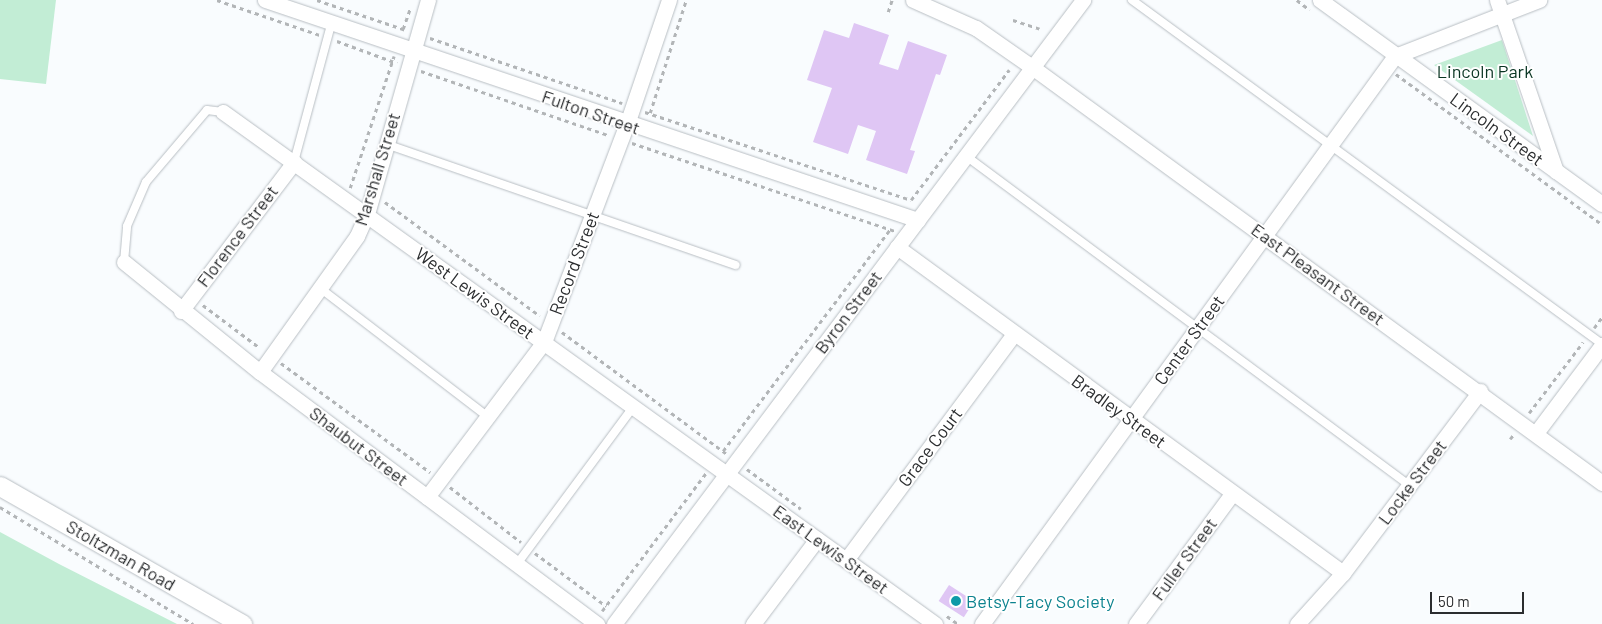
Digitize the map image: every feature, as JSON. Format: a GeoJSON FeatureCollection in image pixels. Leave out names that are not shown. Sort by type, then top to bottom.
{"type":"FeatureCollection","features":[{"type":"Feature","properties":{"kind":"street","name":"Fulton Street"},"geometry":{"type":"LineString","coordinates":[[265,0],[644,130],[918,220]]}},
{"type":"Feature","properties":{"kind":"street","name":"Marshall Street"},"geometry":{"type":"LineString","coordinates":[[260,372],[357,236],[367,214],[407,66],[404,48],[410,31],[428,0]]}},
{"type":"Feature","properties":{"kind":"street","name":"Record Street"},"geometry":{"type":"LineString","coordinates":[[427,497],[544,342],[627,124],[669,0]]}},
{"type":"Feature","properties":{"kind":"street","name":"East Pleasant Street"},"geometry":{"type":"LineString","coordinates":[[913,0],[976,28],[1032,67],[1480,391],[1602,483]]}},
{"type":"Feature","properties":{"kind":"street","name":"Byron Street"},"geometry":{"type":"LineString","coordinates":[[614,624],[1083,0]]}},
{"type":"Feature","properties":{"kind":"street"},"geometry":{"type":"LineString","coordinates":[[1391,62],[1500,7],[1539,0]]}},
{"type":"Feature","properties":{"kind":"street","name":"Lincoln Street"},"geometry":{"type":"LineString","coordinates":[[1316,6],[1391,62],[1556,171],[1602,204]]}},
{"type":"Feature","properties":{"kind":"street"},"geometry":{"type":"LineString","coordinates":[[1500,7],[1556,171]]}},
{"type":"Feature","properties":{"kind":"street","name":"Center Street"},"geometry":{"type":"LineString","coordinates":[[982,624],[1391,62]]}},
{"type":"Feature","properties":{"kind":"street","name":"West Lewis Street"},"geometry":{"type":"LineString","coordinates":[[223,112],[727,474]]}},
{"type":"Feature","properties":{"kind":"street","name":"Florence Street"},"geometry":{"type":"LineString","coordinates":[[181,311],[294,162]]}},
{"type":"Feature","properties":{"kind":"street","name":"Bradley Street"},"geometry":{"type":"LineString","coordinates":[[897,247],[1232,494],[1343,573]]}},
{"type":"Feature","properties":{"kind":"street","name":"Shaubut Street"},"geometry":{"type":"LineString","coordinates":[[124,262],[181,311],[260,372],[596,623]]}},
{"type":"Feature","properties":{"kind":"street","name":"Grace Court"},"geometry":{"type":"LineString","coordinates":[[846,560],[1014,334]]}},
{"type":"Feature","properties":{"kind":"street"},"geometry":{"type":"LineString","coordinates":[[1536,433],[1602,345]]}},
{"type":"Feature","properties":{"kind":"street","name":"Locke Street"},"geometry":{"type":"LineString","coordinates":[[1296,624],[1343,573],[1480,391]]}},
{"type":"Feature","properties":{"kind":"street","name":"East Lewis Street"},"geometry":{"type":"LineString","coordinates":[[727,474],[846,560],[938,618]]}},
{"type":"Feature","properties":{"kind":"street","name":"Stoltzman Road"},"geometry":{"type":"LineString","coordinates":[[0,486],[242,624]]}},
{"type":"Feature","properties":{"kind":"street","name":"Fuller Street"},"geometry":{"type":"LineString","coordinates":[[1136,624],[1232,494]]}},
{"type":"Feature","properties":{"kind":"street"},"geometry":{"type":"LineString","coordinates":[[753,624],[817,539]]}},
{"type":"Feature","properties":{"kind":"lane"},"geometry":{"type":"LineString","coordinates":[[1132,0],[1602,345]]}},
{"type":"Feature","properties":{"kind":"lane"},"geometry":{"type":"LineString","coordinates":[[294,162],[332,22]]}},
{"type":"Feature","properties":{"kind":"lane"},"geometry":{"type":"LineString","coordinates":[[124,262],[126,226],[146,182],[208,110],[223,112]]}},
{"type":"Feature","properties":{"kind":"lane"},"geometry":{"type":"LineString","coordinates":[[386,144],[736,265]]}},
{"type":"Feature","properties":{"kind":"lane"},"geometry":{"type":"LineString","coordinates":[[966,156],[1409,486]]}},
{"type":"Feature","properties":{"kind":"lane"},"geometry":{"type":"LineString","coordinates":[[320,288],[488,417]]}},
{"type":"Feature","properties":{"kind":"lane"},"geometry":{"type":"LineString","coordinates":[[517,564],[633,406]]}},
{"type":"Feature","properties":{"kind":"path"},"geometry":{"type":"LineString","coordinates":[[217,0],[621,140],[907,235]]}},
{"type":"Feature","properties":{"kind":"path"},"geometry":{"type":"LineString","coordinates":[[317,0],[911,200]]}},
{"type":"Feature","properties":{"kind":"path"},"geometry":{"type":"LineString","coordinates":[[346,200],[392,61],[404,48],[410,31],[413,0]]}},
{"type":"Feature","properties":{"kind":"path"},"geometry":{"type":"LineString","coordinates":[[639,146],[686,0]]}},
{"type":"Feature","properties":{"kind":"path"},"geometry":{"type":"LineString","coordinates":[[888,12],[892,0]]}},
{"type":"Feature","properties":{"kind":"path"},"geometry":{"type":"LineString","coordinates":[[1297,0],[1316,6]]}},
{"type":"Feature","properties":{"kind":"path"},"geometry":{"type":"LineString","coordinates":[[1014,20],[1040,29]]}},
{"type":"Feature","properties":{"kind":"path"},"geometry":{"type":"LineString","coordinates":[[1391,62],[1602,224]]}},
{"type":"Feature","properties":{"kind":"path"},"geometry":{"type":"LineString","coordinates":[[596,623],[606,606],[1009,70]]}},
{"type":"Feature","properties":{"kind":"path"},"geometry":{"type":"LineString","coordinates":[[419,80],[421,71]]}},
{"type":"Feature","properties":{"kind":"path"},"geometry":{"type":"LineString","coordinates":[[386,192],[384,201],[808,514]]}},
{"type":"Feature","properties":{"kind":"path"},"geometry":{"type":"LineString","coordinates":[[192,296],[606,606]]}},
{"type":"Feature","properties":{"kind":"path"},"geometry":{"type":"LineString","coordinates":[[1510,439],[1602,317]]}},
{"type":"Feature","properties":{"kind":"path"},"geometry":{"type":"LineString","coordinates":[[0,508],[192,624]]}},
{"type":"Feature","properties":{"kind":"path"},"geometry":{"type":"LineString","coordinates":[[938,618],[958,624]]}},
{"type":"Feature","properties":{"kind":"green space"},"geometry":{"type":"Polygon","coordinates":[[[0,0],[56,0],[46,84],[0,79],[0,0]]]}},
{"type":"Feature","properties":{"kind":"green space","name":"Lincoln Park"},"geometry":{"type":"Polygon","coordinates":[[[1502,40],[1533,136],[1434,65],[1502,40]]]}},
{"type":"Feature","properties":{"kind":"green space"},"geometry":{"type":"Polygon","coordinates":[[[0,532],[59,564],[177,624],[0,624],[0,532]]]}},
{"type":"Feature","properties":{"kind":"building"},"geometry":{"type":"Polygon","coordinates":[[[854,23],[889,35],[879,64],[898,70],[908,41],[947,55],[940,75],[936,74],[910,150],[915,151],[907,174],[866,160],[876,131],[858,125],[848,154],[813,142],[832,88],[807,80],[824,30],[849,38],[854,23]]]}},
{"type":"Feature","properties":{"kind":"building","name":"Betsy-Tacy Society"},"geometry":{"type":"Polygon","coordinates":[[[949,585],[974,601],[964,617],[939,601],[949,585]]]}},
{"type":"Feature","properties":{"kind":"place","name":"Betsy-Tacy Society"},"geometry":{"type":"Point","coordinates":[956,601]}}]}
